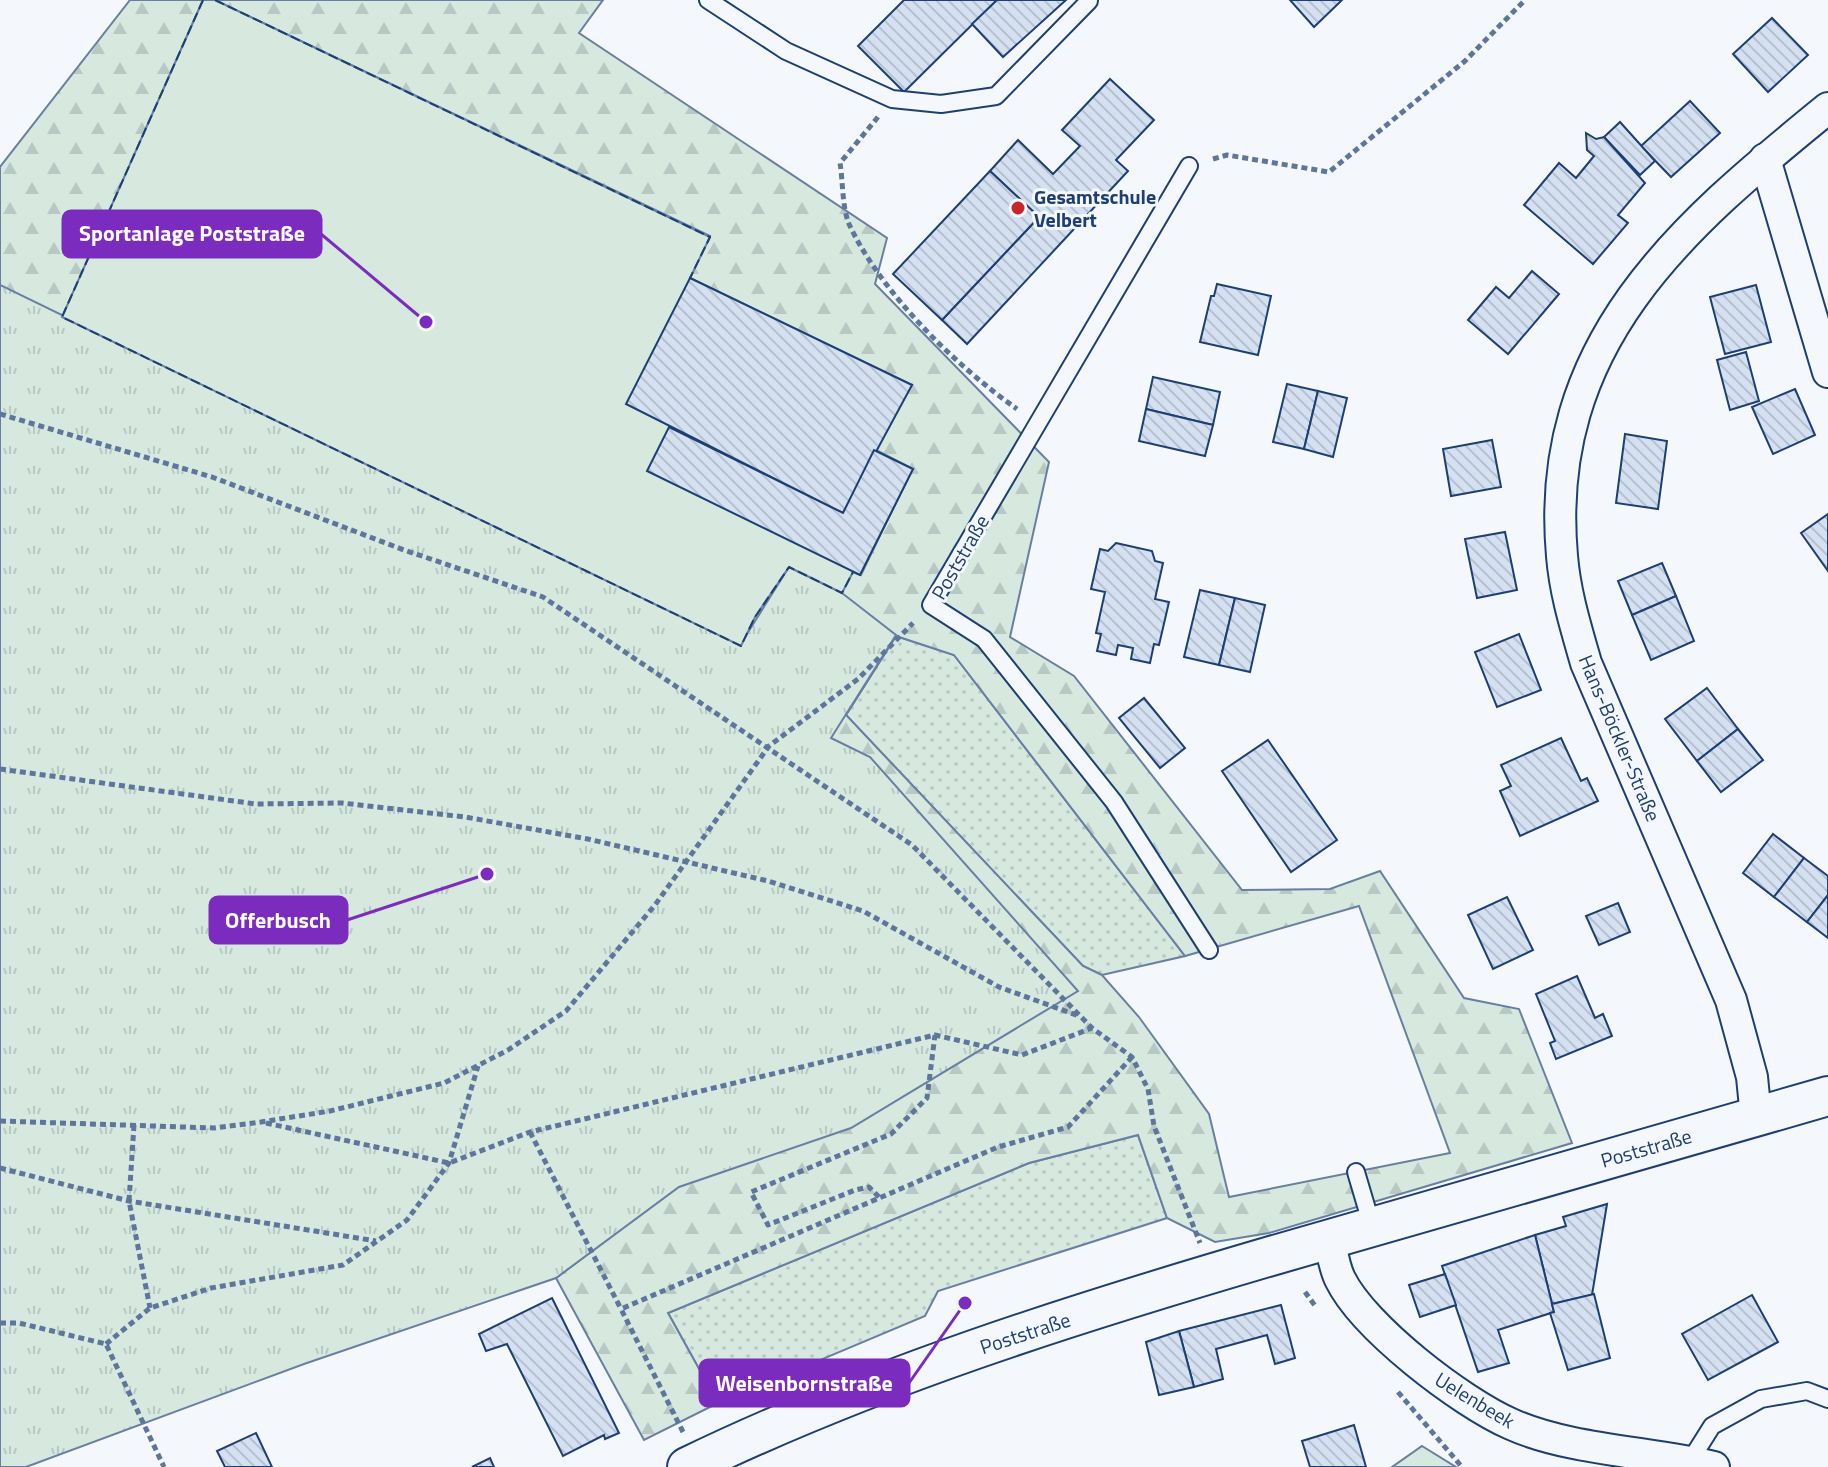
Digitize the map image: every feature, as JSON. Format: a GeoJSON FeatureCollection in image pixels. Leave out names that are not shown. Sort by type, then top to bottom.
{"type":"FeatureCollection","features":[{"type":"Feature","properties":{"kind":"street","name":"Hans-Böckler-Straße"},"geometry":{"type":"LineString","coordinates":[[1756,1117],[1752,1077],[1731,1000],[1586,663],[1562,556],[1561,501],[1567,446],[1578,405],[1613,324],[1638,285],[1697,219],[1828,108]]}},
{"type":"Feature","properties":{"kind":"street"},"geometry":{"type":"LineString","coordinates":[[1765,159],[1828,372]]}},
{"type":"Feature","properties":{"kind":"street","name":"Poststraße"},"geometry":{"type":"LineString","coordinates":[[692,1465],[769,1428],[956,1356],[1329,1238],[1828,1096]]}},
{"type":"Feature","properties":{"kind":"street","name":"Uelenbeek"},"geometry":{"type":"LineString","coordinates":[[1329,1238],[1339,1278],[1355,1303],[1382,1333],[1426,1371],[1511,1425],[1589,1445],[1702,1464]]}},
{"type":"Feature","properties":{"kind":"lane"},"geometry":{"type":"LineString","coordinates":[[708,0],[786,51],[892,99],[941,104],[996,96],[1089,1]]}},
{"type":"Feature","properties":{"kind":"lane","name":"Poststraße"},"geometry":{"type":"LineString","coordinates":[[1189,166],[931,605],[984,639],[1114,802],[1209,950]]}},
{"type":"Feature","properties":{"kind":"lane"},"geometry":{"type":"LineString","coordinates":[[1356,1172],[1372,1226]]}},
{"type":"Feature","properties":{"kind":"lane","name":"Uelenbeek"},"geometry":{"type":"LineString","coordinates":[[1702,1464],[1712,1426],[1761,1399],[1807,1391],[1828,1399]]}},
{"type":"Feature","properties":{"kind":"path"},"geometry":{"type":"LineString","coordinates":[[1189,166],[1227,155],[1329,172],[1465,61],[1525,0]]}},
{"type":"Feature","properties":{"kind":"path"},"geometry":{"type":"LineString","coordinates":[[892,99],[840,163],[848,222],[898,299],[976,380],[1038,424]]}},
{"type":"Feature","properties":{"kind":"path"},"geometry":{"type":"LineString","coordinates":[[0,414],[212,477],[404,550],[543,597],[769,746],[912,845],[1092,1028],[1132,1057],[1148,1089],[1154,1126],[1201,1244]]}},
{"type":"Feature","properties":{"kind":"path"},"geometry":{"type":"LineString","coordinates":[[0,1121],[214,1128],[330,1111],[444,1083],[478,1066],[566,1011],[687,863],[769,746],[858,679],[931,605]]}},
{"type":"Feature","properties":{"kind":"path"},"geometry":{"type":"LineString","coordinates":[[0,769],[256,804],[342,803],[465,817],[588,839],[768,881],[863,911],[931,952],[999,987],[1083,1017]]}},
{"type":"Feature","properties":{"kind":"path"},"geometry":{"type":"LineString","coordinates":[[261,1122],[449,1163],[530,1132],[935,1035],[1022,1055],[1092,1028]]}},
{"type":"Feature","properties":{"kind":"path"},"geometry":{"type":"LineString","coordinates":[[879,1197],[869,1187],[855,1190],[768,1225],[751,1192],[891,1134],[927,1098],[935,1035]]}},
{"type":"Feature","properties":{"kind":"path"},"geometry":{"type":"LineString","coordinates":[[621,1309],[998,1147],[1068,1127],[1132,1057]]}},
{"type":"Feature","properties":{"kind":"path"},"geometry":{"type":"LineString","coordinates":[[106,1344],[150,1308],[211,1288],[343,1265],[407,1220],[449,1163],[478,1066]]}},
{"type":"Feature","properties":{"kind":"path"},"geometry":{"type":"LineString","coordinates":[[134,1125],[129,1201],[150,1308]]}},
{"type":"Feature","properties":{"kind":"path"},"geometry":{"type":"LineString","coordinates":[[530,1132],[621,1309],[692,1465]]}},
{"type":"Feature","properties":{"kind":"path"},"geometry":{"type":"LineString","coordinates":[[0,1168],[129,1201],[377,1241]]}},
{"type":"Feature","properties":{"kind":"path"},"geometry":{"type":"LineString","coordinates":[[0,1323],[19,1323],[106,1344]]}},
{"type":"Feature","properties":{"kind":"path"},"geometry":{"type":"LineString","coordinates":[[106,1344],[164,1467]]}},
{"type":"Feature","properties":{"kind":"green space"},"geometry":{"type":"Polygon","coordinates":[[[130,0],[203,0],[62,318],[741,645],[853,572],[861,575],[912,469],[874,450],[690,278],[710,236],[215,0],[603,0],[579,33],[887,238],[875,284],[1049,462],[1010,637],[1074,676],[1242,890],[1330,889],[1380,871],[1464,998],[1519,1009],[1572,1143],[1269,1233],[1215,1242],[1167,1218],[1138,1135],[1029,1163],[668,1313],[718,1403],[644,1440],[556,1278],[679,1186],[0,1094],[0,167],[130,0]],[[896,636],[846,715],[1083,966],[1102,975],[1139,1017],[1209,1114],[1229,1197],[1450,1153],[1359,906],[1185,956],[954,655],[896,636]]]}},
{"type":"Feature","properties":{"kind":"green space"},"geometry":{"type":"Polygon","coordinates":[[[203,0],[215,0],[710,237],[690,278],[912,385],[874,449],[913,469],[860,575],[853,572],[842,593],[789,567],[755,617],[741,646],[62,317],[203,0]]]}},
{"type":"Feature","properties":{"kind":"green space"},"geometry":{"type":"Polygon","coordinates":[[[0,285],[740,645],[789,567],[842,593],[896,635],[831,738],[870,757],[1078,991],[851,1128],[679,1187],[556,1278],[304,1364],[26,1467],[0,1467],[0,285]]]}},
{"type":"Feature","properties":{"kind":"green space"},"geometry":{"type":"Polygon","coordinates":[[[896,636],[954,655],[1185,956],[1102,975],[1083,966],[846,715],[896,636]]]}},
{"type":"Feature","properties":{"kind":"green space"},"geometry":{"type":"Polygon","coordinates":[[[1138,1135],[1167,1218],[938,1291],[925,1316],[718,1403],[668,1313],[1029,1163],[1138,1135]]]}},
{"type":"Feature","properties":{"kind":"green space"},"geometry":{"type":"Polygon","coordinates":[[[1422,1446],[1456,1467],[1392,1467],[1422,1446]]]}},
{"type":"Feature","properties":{"kind":"building"},"geometry":{"type":"Polygon","coordinates":[[[904,0],[997,0],[904,92],[858,46],[904,0]]]}},
{"type":"Feature","properties":{"kind":"building"},"geometry":{"type":"Polygon","coordinates":[[[997,0],[1066,0],[1003,57],[972,24],[997,0]]]}},
{"type":"Feature","properties":{"kind":"building"},"geometry":{"type":"Polygon","coordinates":[[[1290,0],[1342,0],[1314,27],[1290,0]]]}},
{"type":"Feature","properties":{"kind":"building"},"geometry":{"type":"Polygon","coordinates":[[[1772,18],[1808,55],[1768,92],[1733,54],[1772,18]]]}},
{"type":"Feature","properties":{"kind":"building"},"geometry":{"type":"Polygon","coordinates":[[[1110,79],[1154,120],[1116,160],[1128,171],[967,344],[942,320],[1039,217],[990,171],[1018,140],[1053,174],[1080,146],[1062,130],[1110,79]]]}},
{"type":"Feature","properties":{"kind":"building"},"geometry":{"type":"Polygon","coordinates":[[[1690,101],[1720,133],[1671,177],[1641,146],[1690,101]]]}},
{"type":"Feature","properties":{"kind":"building"},"geometry":{"type":"Polygon","coordinates":[[[1620,122],[1655,161],[1640,175],[1604,137],[1620,122]]]}},
{"type":"Feature","properties":{"kind":"building"},"geometry":{"type":"Polygon","coordinates":[[[1586,133],[1596,139],[1604,137],[1645,183],[1618,215],[1628,223],[1593,264],[1524,205],[1559,163],[1576,178],[1594,156],[1587,150],[1586,133]]]}},
{"type":"Feature","properties":{"kind":"building"},"geometry":{"type":"Polygon","coordinates":[[[990,171],[1039,217],[942,320],[893,274],[990,171]]]}},
{"type":"Feature","properties":{"kind":"building"},"geometry":{"type":"Polygon","coordinates":[[[1532,271],[1559,294],[1508,354],[1468,320],[1496,287],[1509,298],[1532,271]]]}},
{"type":"Feature","properties":{"kind":"building"},"geometry":{"type":"Polygon","coordinates":[[[690,278],[912,385],[843,513],[626,404],[690,278]]]}},
{"type":"Feature","properties":{"kind":"building"},"geometry":{"type":"Polygon","coordinates":[[[1217,284],[1271,296],[1258,355],[1200,342],[1217,284]]]}},
{"type":"Feature","properties":{"kind":"building"},"geometry":{"type":"Polygon","coordinates":[[[1756,285],[1771,342],[1725,354],[1710,297],[1756,285]]]}},
{"type":"Feature","properties":{"kind":"building"},"geometry":{"type":"Polygon","coordinates":[[[1746,352],[1759,401],[1730,410],[1717,360],[1746,352]]]}},
{"type":"Feature","properties":{"kind":"building"},"geometry":{"type":"Polygon","coordinates":[[[1153,377],[1220,392],[1213,425],[1146,409],[1153,377]]]}},
{"type":"Feature","properties":{"kind":"building"},"geometry":{"type":"Polygon","coordinates":[[[1287,384],[1318,391],[1304,449],[1273,442],[1287,384]]]}},
{"type":"Feature","properties":{"kind":"building"},"geometry":{"type":"Polygon","coordinates":[[[1795,389],[1815,435],[1773,454],[1752,407],[1795,389]]]}},
{"type":"Feature","properties":{"kind":"building"},"geometry":{"type":"Polygon","coordinates":[[[1318,391],[1347,398],[1333,457],[1304,449],[1318,391]]]}},
{"type":"Feature","properties":{"kind":"building"},"geometry":{"type":"Polygon","coordinates":[[[1146,409],[1213,425],[1205,456],[1139,441],[1146,409]]]}},
{"type":"Feature","properties":{"kind":"building"},"geometry":{"type":"Polygon","coordinates":[[[669,427],[843,513],[874,450],[913,469],[860,575],[647,471],[669,427]]]}},
{"type":"Feature","properties":{"kind":"building"},"geometry":{"type":"Polygon","coordinates":[[[1625,434],[1667,441],[1658,509],[1616,503],[1625,434]]]}},
{"type":"Feature","properties":{"kind":"building"},"geometry":{"type":"Polygon","coordinates":[[[1492,440],[1501,487],[1451,496],[1443,449],[1492,440]]]}},
{"type":"Feature","properties":{"kind":"building"},"geometry":{"type":"Polygon","coordinates":[[[1828,514],[1828,571],[1801,533],[1828,514]]]}},
{"type":"Feature","properties":{"kind":"building"},"geometry":{"type":"Polygon","coordinates":[[[1505,532],[1517,590],[1477,598],[1465,539],[1505,532]]]}},
{"type":"Feature","properties":{"kind":"building"},"geometry":{"type":"Polygon","coordinates":[[[1116,543],[1152,551],[1155,561],[1163,563],[1155,599],[1169,602],[1159,645],[1154,644],[1150,663],[1131,659],[1133,648],[1118,645],[1116,655],[1097,651],[1101,634],[1096,633],[1105,592],[1091,589],[1100,549],[1108,551],[1116,543]]]}},
{"type":"Feature","properties":{"kind":"building"},"geometry":{"type":"Polygon","coordinates":[[[1662,563],[1676,596],[1632,615],[1618,581],[1662,563]]]}},
{"type":"Feature","properties":{"kind":"building"},"geometry":{"type":"Polygon","coordinates":[[[1200,590],[1235,598],[1219,665],[1184,657],[1200,590]]]}},
{"type":"Feature","properties":{"kind":"building"},"geometry":{"type":"Polygon","coordinates":[[[1676,596],[1694,641],[1651,660],[1632,615],[1676,596]]]}},
{"type":"Feature","properties":{"kind":"building"},"geometry":{"type":"Polygon","coordinates":[[[1235,598],[1265,605],[1250,672],[1219,665],[1235,598]]]}},
{"type":"Feature","properties":{"kind":"building"},"geometry":{"type":"Polygon","coordinates":[[[1519,634],[1541,690],[1497,707],[1475,652],[1519,634]]]}},
{"type":"Feature","properties":{"kind":"building"},"geometry":{"type":"Polygon","coordinates":[[[1707,688],[1738,729],[1697,761],[1665,719],[1707,688]]]}},
{"type":"Feature","properties":{"kind":"building"},"geometry":{"type":"Polygon","coordinates":[[[1144,698],[1185,748],[1160,768],[1119,718],[1144,698]]]}},
{"type":"Feature","properties":{"kind":"building"},"geometry":{"type":"Polygon","coordinates":[[[1738,729],[1763,760],[1721,792],[1697,761],[1738,729]]]}},
{"type":"Feature","properties":{"kind":"building"},"geometry":{"type":"Polygon","coordinates":[[[1561,738],[1581,781],[1587,778],[1598,801],[1520,836],[1500,791],[1511,786],[1501,765],[1561,738]]]}},
{"type":"Feature","properties":{"kind":"building"},"geometry":{"type":"Polygon","coordinates":[[[1268,740],[1337,840],[1291,872],[1222,771],[1268,740]]]}},
{"type":"Feature","properties":{"kind":"building"},"geometry":{"type":"Polygon","coordinates":[[[1773,834],[1804,858],[1774,897],[1743,873],[1773,834]]]}},
{"type":"Feature","properties":{"kind":"building"},"geometry":{"type":"Polygon","coordinates":[[[1804,858],[1828,876],[1828,895],[1807,922],[1774,897],[1804,858]]]}},
{"type":"Feature","properties":{"kind":"building"},"geometry":{"type":"Polygon","coordinates":[[[1828,895],[1828,938],[1807,922],[1828,895]]]}},
{"type":"Feature","properties":{"kind":"building"},"geometry":{"type":"Polygon","coordinates":[[[1507,897],[1533,950],[1493,969],[1468,915],[1507,897]]]}},
{"type":"Feature","properties":{"kind":"building"},"geometry":{"type":"Polygon","coordinates":[[[1618,903],[1630,932],[1599,945],[1586,916],[1618,903]]]}},
{"type":"Feature","properties":{"kind":"building"},"geometry":{"type":"Polygon","coordinates":[[[1577,976],[1595,1018],[1603,1014],[1612,1036],[1556,1059],[1550,1043],[1555,1041],[1536,994],[1577,976]]]}},
{"type":"Feature","properties":{"kind":"building"},"geometry":{"type":"Polygon","coordinates":[[[1607,1204],[1592,1295],[1552,1304],[1535,1235],[1566,1226],[1563,1217],[1607,1204]]]}},
{"type":"Feature","properties":{"kind":"building"},"geometry":{"type":"Polygon","coordinates":[[[1535,1235],[1554,1312],[1498,1330],[1509,1363],[1478,1372],[1442,1266],[1535,1235]]]}},
{"type":"Feature","properties":{"kind":"building"},"geometry":{"type":"Polygon","coordinates":[[[1445,1274],[1456,1305],[1420,1317],[1409,1285],[1445,1274]]]}},
{"type":"Feature","properties":{"kind":"building"},"geometry":{"type":"Polygon","coordinates":[[[1594,1294],[1610,1358],[1568,1370],[1550,1313],[1554,1312],[1552,1304],[1594,1294]]]}},
{"type":"Feature","properties":{"kind":"building"},"geometry":{"type":"Polygon","coordinates":[[[1752,1295],[1778,1342],[1708,1380],[1682,1334],[1752,1295]]]}},
{"type":"Feature","properties":{"kind":"building"},"geometry":{"type":"Polygon","coordinates":[[[552,1298],[619,1433],[605,1439],[604,1435],[563,1456],[507,1344],[486,1351],[479,1334],[552,1298]]]}},
{"type":"Feature","properties":{"kind":"building"},"geometry":{"type":"Polygon","coordinates":[[[1281,1305],[1295,1358],[1275,1364],[1267,1335],[1216,1349],[1223,1379],[1194,1387],[1179,1331],[1281,1305]]]}},
{"type":"Feature","properties":{"kind":"building"},"geometry":{"type":"Polygon","coordinates":[[[1179,1331],[1194,1387],[1159,1395],[1146,1342],[1179,1331]]]}},
{"type":"Feature","properties":{"kind":"building"},"geometry":{"type":"Polygon","coordinates":[[[1354,1425],[1366,1467],[1310,1467],[1302,1441],[1354,1425]]]}},
{"type":"Feature","properties":{"kind":"building"},"geometry":{"type":"Polygon","coordinates":[[[256,1433],[272,1467],[225,1467],[217,1451],[256,1433]]]}},
{"type":"Feature","properties":{"kind":"building"},"geometry":{"type":"Polygon","coordinates":[[[490,1458],[494,1467],[472,1467],[490,1458]]]}},
{"type":"Feature","properties":{"kind":"fence"},"geometry":{"type":"LineString","coordinates":[[203,0],[62,317],[741,646],[755,617],[789,567],[842,593],[853,572]]}},
{"type":"Feature","properties":{"kind":"fence"},"geometry":{"type":"LineString","coordinates":[[215,0],[710,237],[690,278]]}},
{"type":"Feature","properties":{"kind":"place","name":"Gesamtschule Velbert"},"geometry":{"type":"Point","coordinates":[1018,208]}},
{"type":"Feature","properties":{"kind":"place","name":"Sportanlage Poststraße"},"geometry":{"type":"Point","coordinates":[426,322]}},
{"type":"Feature","properties":{"kind":"place","name":"Offerbusch"},"geometry":{"type":"Point","coordinates":[487,874]}},
{"type":"Feature","properties":{"kind":"place","name":"Weisenbornstraße"},"geometry":{"type":"Point","coordinates":[965,1303]}}]}
